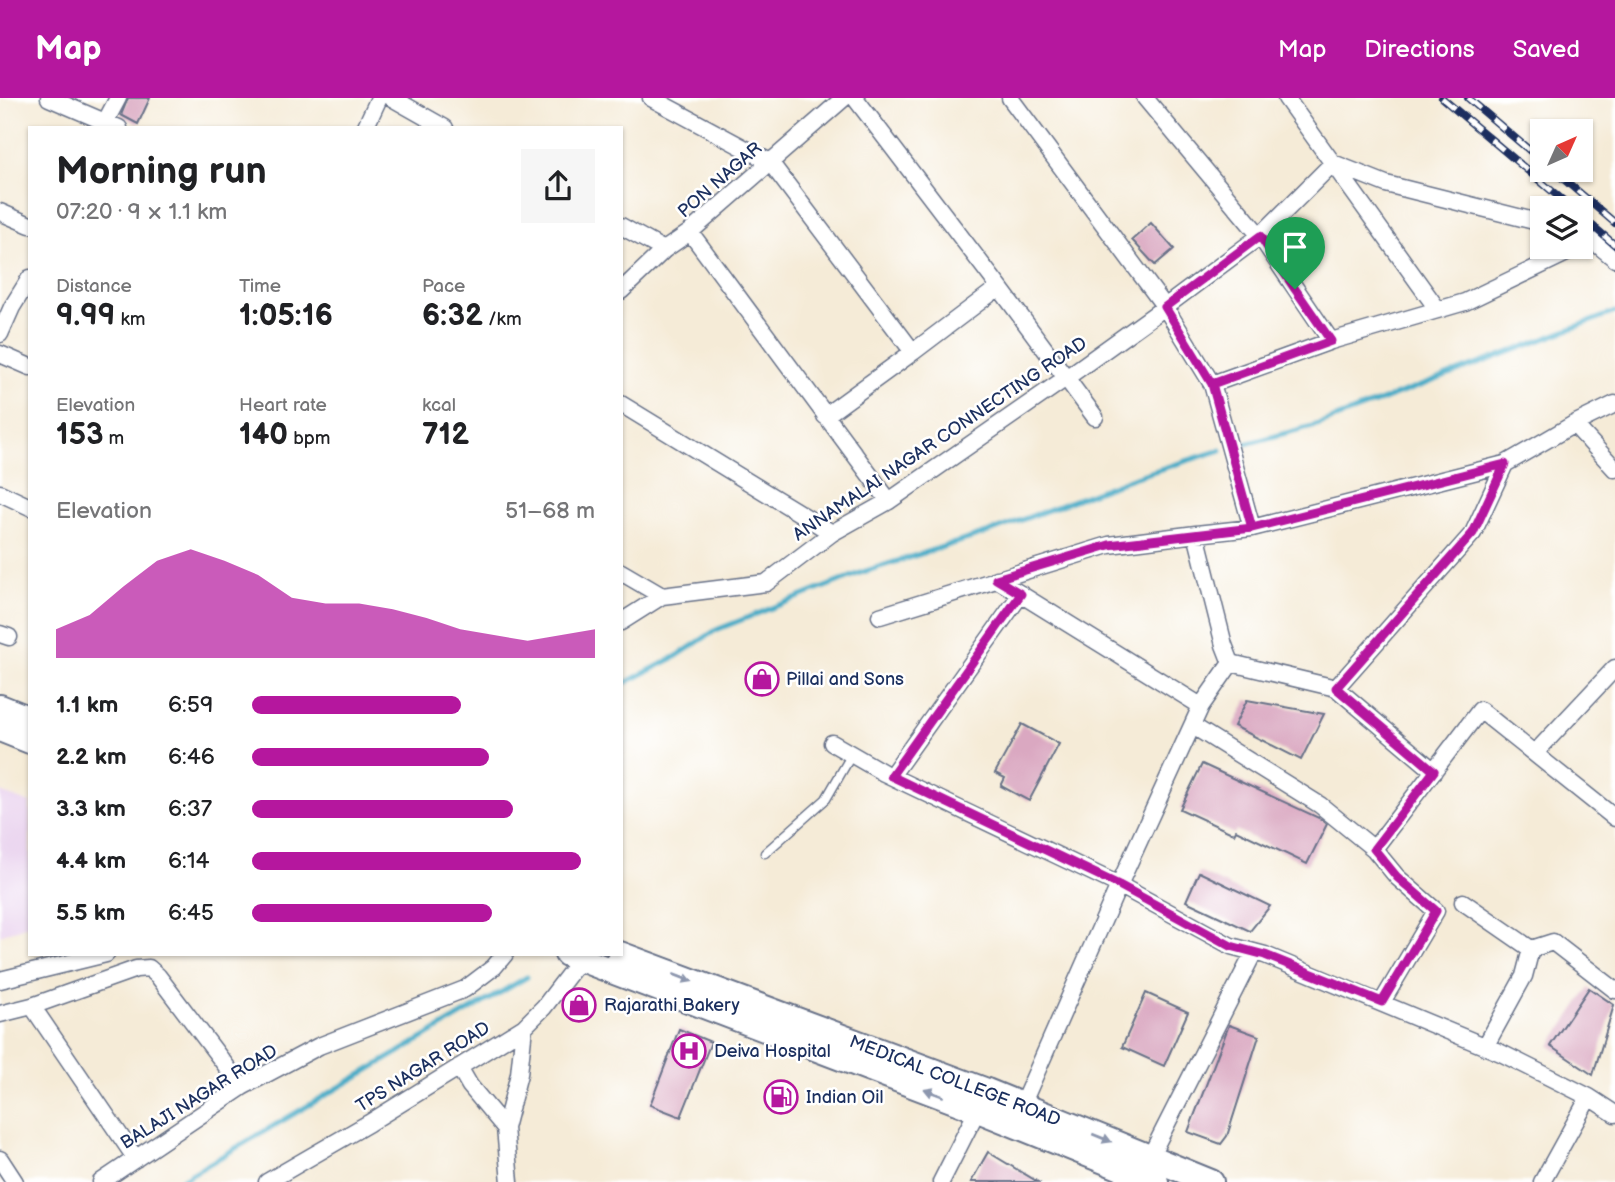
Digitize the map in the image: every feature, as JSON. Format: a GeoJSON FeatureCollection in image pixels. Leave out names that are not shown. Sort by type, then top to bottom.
{"type":"FeatureCollection","features":[{"type":"Feature","properties":{"kind":"main road"},"geometry":{"type":"LineString","coordinates":[[0,707],[28,718]]}},
{"type":"Feature","properties":{"kind":"main road"},"geometry":{"type":"LineString","coordinates":[[0,729],[28,740]]}},
{"type":"Feature","properties":{"kind":"main road","name":"MEDICAL COLLEGE ROAD"},"geometry":{"type":"LineString","coordinates":[[623,955],[982,1100],[1149,1175],[1211,1182]]}},
{"type":"Feature","properties":{"kind":"main road","name":"MEDICAL COLLEGE ROAD"},"geometry":{"type":"LineString","coordinates":[[576,956],[982,1100],[1022,1105],[1149,1175]]}},
{"type":"Feature","properties":{"kind":"street"},"geometry":{"type":"LineString","coordinates":[[49,98],[108,126],[118,98]]}},
{"type":"Feature","properties":{"kind":"street"},"geometry":{"type":"LineString","coordinates":[[366,126],[379,98]]}},
{"type":"Feature","properties":{"kind":"street"},"geometry":{"type":"LineString","coordinates":[[391,98],[441,126]]}},
{"type":"Feature","properties":{"kind":"street"},"geometry":{"type":"LineString","coordinates":[[652,98],[771,162],[913,352]]}},
{"type":"Feature","properties":{"kind":"street","name":"PON NAGAR"},"geometry":{"type":"LineString","coordinates":[[623,289],[664,250],[690,232],[844,98]]}},
{"type":"Feature","properties":{"kind":"street"},"geometry":{"type":"LineString","coordinates":[[855,98],[1095,417]]}},
{"type":"Feature","properties":{"kind":"street"},"geometry":{"type":"LineString","coordinates":[[1010,98],[1165,307],[1212,384],[1252,528]]}},
{"type":"Feature","properties":{"kind":"street"},"geometry":{"type":"LineString","coordinates":[[1145,98],[1260,236],[1331,341]]}},
{"type":"Feature","properties":{"kind":"street"},"geometry":{"type":"LineString","coordinates":[[1286,98],[1438,310]]}},
{"type":"Feature","properties":{"kind":"street"},"geometry":{"type":"LineString","coordinates":[[1334,163],[1386,184],[1530,220]]}},
{"type":"Feature","properties":{"kind":"street","name":"ANNAMALAI NAGAR CONNECTING ROAD"},"geometry":{"type":"LineString","coordinates":[[623,621],[662,596],[766,583],[832,533],[889,500],[1165,307],[1260,236],[1334,163]]}},
{"type":"Feature","properties":{"kind":"street"},"geometry":{"type":"LineString","coordinates":[[0,212],[28,224]]}},
{"type":"Feature","properties":{"kind":"street"},"geometry":{"type":"LineString","coordinates":[[623,227],[664,250]]}},
{"type":"Feature","properties":{"kind":"street"},"geometry":{"type":"LineString","coordinates":[[690,232],[889,500]]}},
{"type":"Feature","properties":{"kind":"street"},"geometry":{"type":"LineString","coordinates":[[1593,247],[1615,259]]}},
{"type":"Feature","properties":{"kind":"street"},"geometry":{"type":"LineString","coordinates":[[1212,384],[1331,341],[1465,302],[1550,259]]}},
{"type":"Feature","properties":{"kind":"street"},"geometry":{"type":"LineString","coordinates":[[0,334],[28,281]]}},
{"type":"Feature","properties":{"kind":"street"},"geometry":{"type":"LineString","coordinates":[[825,416],[999,287]]}},
{"type":"Feature","properties":{"kind":"street"},"geometry":{"type":"LineString","coordinates":[[0,354],[28,366]]}},
{"type":"Feature","properties":{"kind":"street"},"geometry":{"type":"LineString","coordinates":[[880,616],[1109,545],[1252,528],[1505,464],[1615,404]]}},
{"type":"Feature","properties":{"kind":"street"},"geometry":{"type":"LineString","coordinates":[[623,405],[832,533]]}},
{"type":"Feature","properties":{"kind":"street"},"geometry":{"type":"LineString","coordinates":[[1574,424],[1615,469]]}},
{"type":"Feature","properties":{"kind":"street"},"geometry":{"type":"LineString","coordinates":[[1336,688],[1473,533],[1505,464]]}},
{"type":"Feature","properties":{"kind":"street"},"geometry":{"type":"LineString","coordinates":[[0,493],[28,506]]}},
{"type":"Feature","properties":{"kind":"street"},"geometry":{"type":"LineString","coordinates":[[1196,534],[1231,663]]}},
{"type":"Feature","properties":{"kind":"street"},"geometry":{"type":"LineString","coordinates":[[623,573],[662,596]]}},
{"type":"Feature","properties":{"kind":"street"},"geometry":{"type":"LineString","coordinates":[[996,579],[1201,706]]}},
{"type":"Feature","properties":{"kind":"street"},"geometry":{"type":"LineString","coordinates":[[891,776],[1021,594]]}},
{"type":"Feature","properties":{"kind":"street"},"geometry":{"type":"LineString","coordinates":[[1231,663],[1336,688],[1434,771]]}},
{"type":"Feature","properties":{"kind":"street"},"geometry":{"type":"LineString","coordinates":[[1022,1105],[1201,706],[1231,663]]}},
{"type":"Feature","properties":{"kind":"street"},"geometry":{"type":"LineString","coordinates":[[1535,752],[1615,668]]}},
{"type":"Feature","properties":{"kind":"street"},"geometry":{"type":"LineString","coordinates":[[1374,849],[1480,710],[1615,818]]}},
{"type":"Feature","properties":{"kind":"street"},"geometry":{"type":"LineString","coordinates":[[1193,726],[1320,805],[1374,849],[1397,877],[1436,911],[1382,1002]]}},
{"type":"Feature","properties":{"kind":"street"},"geometry":{"type":"LineString","coordinates":[[832,743],[891,776],[1119,885],[1231,946],[1254,952],[1382,1002],[1501,1053],[1589,1097],[1615,1114]]}},
{"type":"Feature","properties":{"kind":"street"},"geometry":{"type":"LineString","coordinates":[[1463,902],[1531,949]]}},
{"type":"Feature","properties":{"kind":"street"},"geometry":{"type":"LineString","coordinates":[[1531,949],[1553,942],[1615,990]]}},
{"type":"Feature","properties":{"kind":"street"},"geometry":{"type":"LineString","coordinates":[[1485,1047],[1524,976],[1531,949]]}},
{"type":"Feature","properties":{"kind":"street"},"geometry":{"type":"LineString","coordinates":[[1149,1175],[1254,952]]}},
{"type":"Feature","properties":{"kind":"street"},"geometry":{"type":"LineString","coordinates":[[0,980],[98,956]]}},
{"type":"Feature","properties":{"kind":"street","name":"BALAJI NAGAR ROAD"},"geometry":{"type":"LineString","coordinates":[[101,1182],[242,1087],[319,1046],[465,989],[495,967],[503,956]]}},
{"type":"Feature","properties":{"kind":"street","name":"TPS NAGAR ROAD"},"geometry":{"type":"LineString","coordinates":[[267,1182],[524,1027],[544,1007],[576,956]]}},
{"type":"Feature","properties":{"kind":"street"},"geometry":{"type":"LineString","coordinates":[[0,1014],[32,1006],[136,969],[149,968],[158,976],[242,1087]]}},
{"type":"Feature","properties":{"kind":"street"},"geometry":{"type":"LineString","coordinates":[[32,1006],[136,1159]]}},
{"type":"Feature","properties":{"kind":"street"},"geometry":{"type":"LineString","coordinates":[[510,1182],[505,1128],[519,1074],[524,1027]]}},
{"type":"Feature","properties":{"kind":"street"},"geometry":{"type":"LineString","coordinates":[[459,1067],[470,1086],[505,1128]]}},
{"type":"Feature","properties":{"kind":"street"},"geometry":{"type":"LineString","coordinates":[[1542,1182],[1589,1097]]}},
{"type":"Feature","properties":{"kind":"street"},"geometry":{"type":"LineString","coordinates":[[940,1182],[982,1100]]}},
{"type":"Feature","properties":{"kind":"street"},"geometry":{"type":"LineString","coordinates":[[0,1159],[15,1182]]}},
{"type":"Feature","properties":{"kind":"lane"},"geometry":{"type":"LineString","coordinates":[[765,853],[826,799],[852,754]]}},
{"type":"Feature","properties":{"kind":"shaded area"},"geometry":{"type":"Polygon","coordinates":[[[0,792],[28,802],[28,925],[0,935],[0,792]]]}},
{"type":"Feature","properties":{"kind":"building"},"geometry":{"type":"Polygon","coordinates":[[[128,98],[150,98],[138,124],[121,115],[128,98]]]}},
{"type":"Feature","properties":{"kind":"building"},"geometry":{"type":"Polygon","coordinates":[[[1151,223],[1174,249],[1155,265],[1132,240],[1151,223]]]}},
{"type":"Feature","properties":{"kind":"building"},"geometry":{"type":"Polygon","coordinates":[[[1247,700],[1324,714],[1301,760],[1234,726],[1247,700]]]}},
{"type":"Feature","properties":{"kind":"building"},"geometry":{"type":"Polygon","coordinates":[[[1022,724],[1059,744],[1029,801],[1001,786],[1005,778],[995,773],[1022,724]]]}},
{"type":"Feature","properties":{"kind":"building"},"geometry":{"type":"Polygon","coordinates":[[[1202,764],[1327,824],[1307,864],[1236,830],[1234,834],[1180,809],[1202,764]]]}},
{"type":"Feature","properties":{"kind":"building"},"geometry":{"type":"Polygon","coordinates":[[[1199,872],[1270,906],[1250,931],[1186,901],[1199,872]]]}},
{"type":"Feature","properties":{"kind":"building"},"geometry":{"type":"Polygon","coordinates":[[[1589,988],[1614,1005],[1593,1075],[1550,1046],[1589,988]]]}},
{"type":"Feature","properties":{"kind":"building"},"geometry":{"type":"Polygon","coordinates":[[[1146,993],[1188,1012],[1164,1066],[1122,1047],[1146,993]]]}},
{"type":"Feature","properties":{"kind":"building"},"geometry":{"type":"Polygon","coordinates":[[[1229,1025],[1259,1036],[1227,1136],[1221,1144],[1188,1132],[1229,1025]]]}},
{"type":"Feature","properties":{"kind":"building"},"geometry":{"type":"Polygon","coordinates":[[[679,1029],[711,1042],[681,1117],[650,1105],[679,1029]]]}},
{"type":"Feature","properties":{"kind":"building"},"geometry":{"type":"Polygon","coordinates":[[[988,1152],[1038,1182],[971,1182],[988,1152]]]}},
{"type":"Feature","properties":{"kind":"waterway"},"geometry":{"type":"LineString","coordinates":[[1238,446],[1320,424],[1615,312]]}},
{"type":"Feature","properties":{"kind":"waterway"},"geometry":{"type":"LineString","coordinates":[[623,684],[677,656],[716,630],[863,572],[987,533],[1135,477],[1221,450]]}},
{"type":"Feature","properties":{"kind":"waterway"},"geometry":{"type":"LineString","coordinates":[[178,1182],[527,977]]}},
{"type":"Feature","properties":{"kind":"railway"},"geometry":{"type":"LineString","coordinates":[[1442,98],[1558,196]]}},
{"type":"Feature","properties":{"kind":"railway"},"geometry":{"type":"LineString","coordinates":[[1468,98],[1530,151]]}},
{"type":"Feature","properties":{"kind":"railway"},"geometry":{"type":"LineString","coordinates":[[1567,182],[1615,223]]}},
{"type":"Feature","properties":{"kind":"railway"},"geometry":{"type":"LineString","coordinates":[[1593,226],[1615,245]]}},
{"type":"Feature","properties":{"kind":"place","name":"Pillai and Sons"},"geometry":{"type":"Point","coordinates":[762,679]}},
{"type":"Feature","properties":{"kind":"place","name":"Rajarathi Bakery"},"geometry":{"type":"Point","coordinates":[579,1005]}},
{"type":"Feature","properties":{"kind":"place","name":"Deiva Hospital"},"geometry":{"type":"Point","coordinates":[689,1051]}},
{"type":"Feature","properties":{"kind":"place","name":"Indian Oil"},"geometry":{"type":"Point","coordinates":[781,1097]}},
{"type":"Feature","properties":{"kind":"route"},"geometry":{"type":"LineString","coordinates":[[1295,289],[1260,236],[1165,307],[1212,384],[1232,456],[1252,528],[1505,464],[1473,533],[1336,688],[1434,771],[1374,849],[1397,877],[1436,911],[1382,1002],[1265,955],[1231,946],[1119,885],[891,776],[1021,594],[996,579],[1109,545],[1252,528],[1212,384],[1331,341],[1295,289]]}}]}
